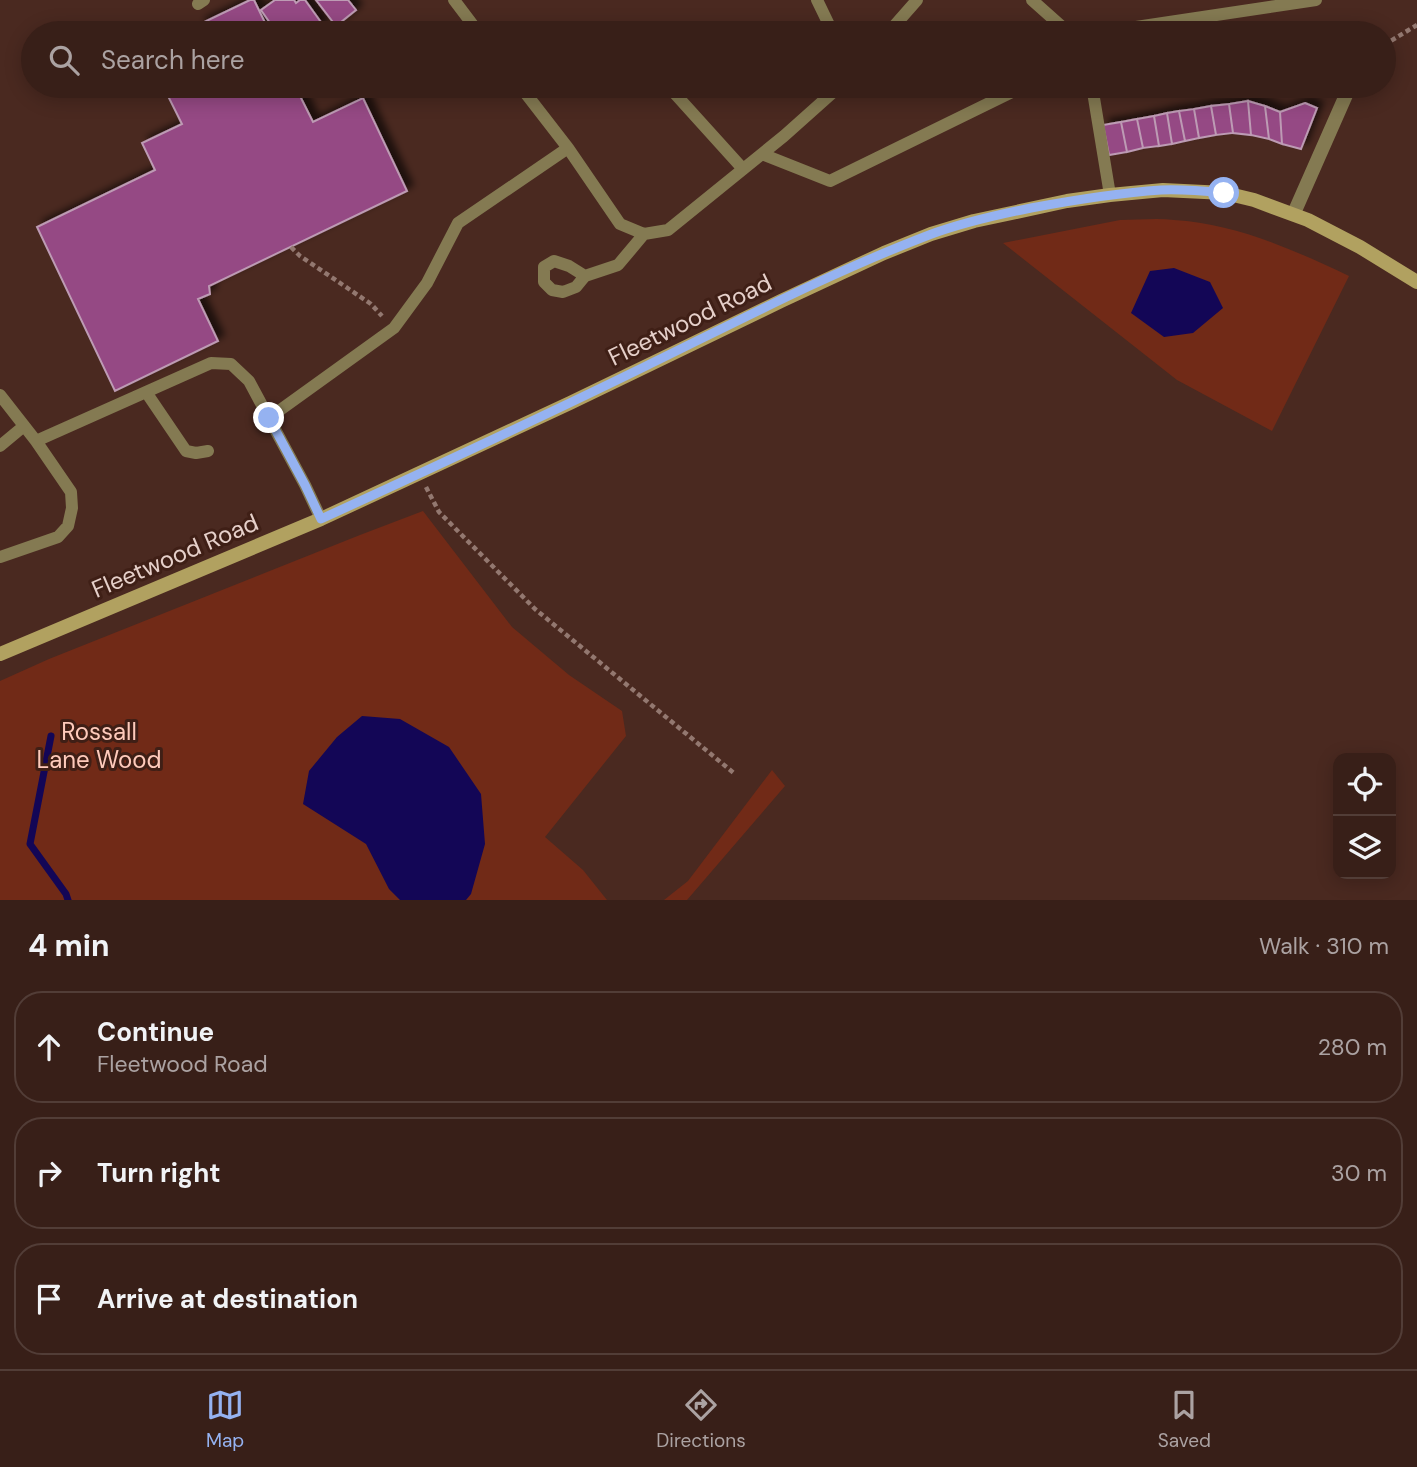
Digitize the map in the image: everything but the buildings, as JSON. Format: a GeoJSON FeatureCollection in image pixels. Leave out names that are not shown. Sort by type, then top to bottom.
{"type":"FeatureCollection","features":[{"type":"Feature","properties":{"kind":"main road","name":"Fleetwood Road"},"geometry":{"type":"LineString","coordinates":[[0,654],[321,519],[884,253],[974,221],[1110,195],[1163,190],[1224,193],[1294,213],[1360,247],[1417,282]]}},
{"type":"Feature","properties":{"kind":"street"},"geometry":{"type":"LineString","coordinates":[[1294,213],[1345,98]]}},
{"type":"Feature","properties":{"kind":"lane"},"geometry":{"type":"LineString","coordinates":[[454,0],[470,21]]}},
{"type":"Feature","properties":{"kind":"lane"},"geometry":{"type":"LineString","coordinates":[[817,0],[827,21]]}},
{"type":"Feature","properties":{"kind":"lane"},"geometry":{"type":"LineString","coordinates":[[899,21],[917,0]]}},
{"type":"Feature","properties":{"kind":"lane"},"geometry":{"type":"LineString","coordinates":[[1032,0],[1056,21]]}},
{"type":"Feature","properties":{"kind":"lane"},"geometry":{"type":"LineString","coordinates":[[1176,21],[1316,0]]}},
{"type":"Feature","properties":{"kind":"lane"},"geometry":{"type":"LineString","coordinates":[[529,98],[621,224],[644,234],[668,230],[827,98]]}},
{"type":"Feature","properties":{"kind":"lane"},"geometry":{"type":"LineString","coordinates":[[679,98],[743,169]]}},
{"type":"Feature","properties":{"kind":"lane"},"geometry":{"type":"LineString","coordinates":[[762,154],[830,181],[1000,98]]}},
{"type":"Feature","properties":{"kind":"lane"},"geometry":{"type":"LineString","coordinates":[[1094,98],[1110,195]]}},
{"type":"Feature","properties":{"kind":"lane"},"geometry":{"type":"LineString","coordinates":[[269,418],[394,328],[427,282],[458,223],[568,148]]}},
{"type":"Feature","properties":{"kind":"lane"},"geometry":{"type":"LineString","coordinates":[[585,276],[618,265],[644,234]]}},
{"type":"Feature","properties":{"kind":"lane"},"geometry":{"type":"LineString","coordinates":[[36,441],[211,363],[231,364],[249,381],[321,519]]}},
{"type":"Feature","properties":{"kind":"lane"},"geometry":{"type":"LineString","coordinates":[[146,392],[186,451],[208,451]]}},
{"type":"Feature","properties":{"kind":"lane"},"geometry":{"type":"LineString","coordinates":[[0,395],[71,492],[72,508],[68,526],[58,537],[0,557]]}},
{"type":"Feature","properties":{"kind":"lane"},"geometry":{"type":"LineString","coordinates":[[0,446],[24,426]]}},
{"type":"Feature","properties":{"kind":"path"},"geometry":{"type":"LineString","coordinates":[[1396,37],[1417,25]]}},
{"type":"Feature","properties":{"kind":"path"},"geometry":{"type":"LineString","coordinates":[[290,247],[370,304],[394,328]]}},
{"type":"Feature","properties":{"kind":"path"},"geometry":{"type":"LineString","coordinates":[[420,474],[439,512],[535,609],[735,774]]}},
{"type":"Feature","properties":{"kind":"green space"},"geometry":{"type":"Polygon","coordinates":[[[1168,219],[1220,227],[1265,240],[1349,276],[1272,431],[1177,380],[1003,243],[1120,220],[1168,219]]]}},
{"type":"Feature","properties":{"kind":"green space","name":"Rossall Lane Wood"},"geometry":{"type":"Polygon","coordinates":[[[423,511],[512,627],[569,675],[622,711],[626,736],[545,837],[583,870],[607,900],[0,900],[0,681],[49,659],[423,511]]]}},
{"type":"Feature","properties":{"kind":"green space"},"geometry":{"type":"Polygon","coordinates":[[[772,770],[785,786],[687,900],[664,900],[688,881],[772,770]]]}},
{"type":"Feature","properties":{"kind":"shaded area"},"geometry":{"type":"Polygon","coordinates":[[[1174,268],[1210,282],[1223,308],[1193,333],[1164,337],[1131,313],[1150,271],[1174,268]]]}},
{"type":"Feature","properties":{"kind":"shaded area"},"geometry":{"type":"Polygon","coordinates":[[[362,716],[400,719],[449,747],[481,794],[485,844],[471,894],[466,900],[400,900],[389,889],[366,844],[303,804],[309,771],[337,737],[362,716]]]}},
{"type":"Feature","properties":{"kind":"waterway"},"geometry":{"type":"LineString","coordinates":[[51,736],[30,844],[68,900]]}},
{"type":"Feature","properties":{"kind":"route"},"geometry":{"type":"LineString","coordinates":[[269,418],[321,519],[781,301],[931,234],[1012,212],[1110,195],[1163,190],[1224,193]]}}]}
